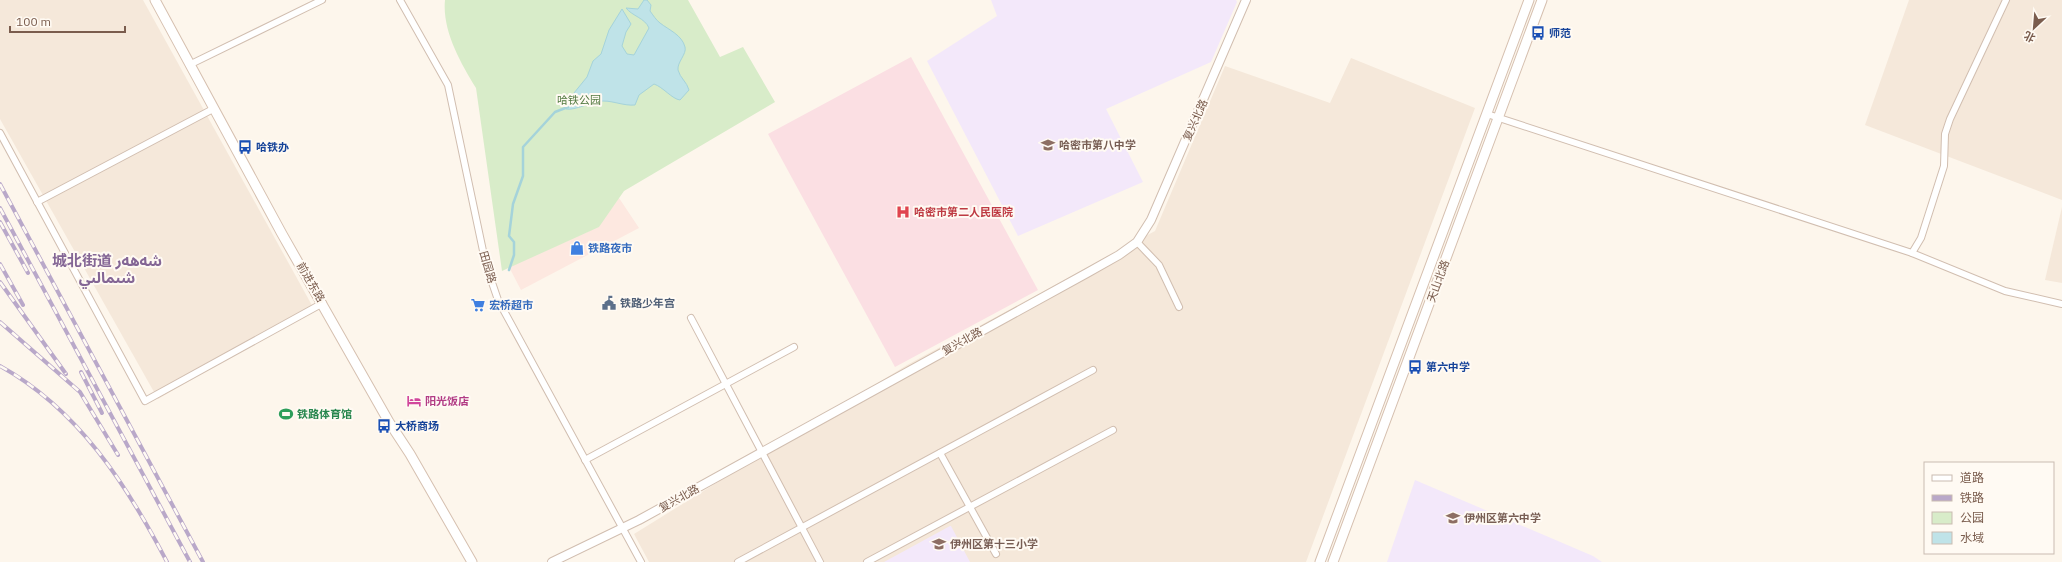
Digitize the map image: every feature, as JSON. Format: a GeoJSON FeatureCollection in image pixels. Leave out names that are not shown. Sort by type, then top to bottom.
{"type":"FeatureCollection","features":[{"type":"Feature","properties":{"kind":"main road","name":"前进东路"},"geometry":{"type":"LineString","coordinates":[[155,0],[189,65],[390,422],[472,562]]}},
{"type":"Feature","properties":{"kind":"main road"},"geometry":{"type":"LineString","coordinates":[[1320,562],[1529,0]]}},
{"type":"Feature","properties":{"kind":"main road","name":"天山北路"},"geometry":{"type":"LineString","coordinates":[[1333,562],[1542,0]]}},
{"type":"Feature","properties":{"kind":"street"},"geometry":{"type":"LineString","coordinates":[[189,65],[322,0]]}},
{"type":"Feature","properties":{"kind":"street","name":"田园路"},"geometry":{"type":"LineString","coordinates":[[400,0],[448,86],[486,265],[498,300],[641,562]]}},
{"type":"Feature","properties":{"kind":"street","name":"复兴北路"},"geometry":{"type":"LineString","coordinates":[[552,562],[623,528],[762,452],[1087,274],[1120,255],[1137,242],[1151,220],[1246,0]]}},
{"type":"Feature","properties":{"kind":"street"},"geometry":{"type":"LineString","coordinates":[[1912,254],[1921,238],[1944,166],[1945,134],[1950,119],[2006,0]]}},
{"type":"Feature","properties":{"kind":"street"},"geometry":{"type":"LineString","coordinates":[[37,202],[213,108]]}},
{"type":"Feature","properties":{"kind":"street"},"geometry":{"type":"LineString","coordinates":[[1486,114],[1912,254],[2005,291],[2062,304]]}},
{"type":"Feature","properties":{"kind":"street"},"geometry":{"type":"LineString","coordinates":[[0,133],[145,401],[323,303]]}},
{"type":"Feature","properties":{"kind":"street"},"geometry":{"type":"LineString","coordinates":[[1137,242],[1159,265],[1179,307]]}},
{"type":"Feature","properties":{"kind":"street"},"geometry":{"type":"LineString","coordinates":[[691,318],[820,562]]}},
{"type":"Feature","properties":{"kind":"street"},"geometry":{"type":"LineString","coordinates":[[585,460],[794,347]]}},
{"type":"Feature","properties":{"kind":"street"},"geometry":{"type":"LineString","coordinates":[[738,562],[1093,370]]}},
{"type":"Feature","properties":{"kind":"street"},"geometry":{"type":"LineString","coordinates":[[867,562],[1113,430]]}},
{"type":"Feature","properties":{"kind":"street"},"geometry":{"type":"LineString","coordinates":[[940,453],[996,554]]}},
{"type":"Feature","properties":{"kind":"shaded area"},"geometry":{"type":"Polygon","coordinates":[[[0,0],[143,0],[314,309],[158,399],[0,119],[0,0]]]}},
{"type":"Feature","properties":{"kind":"shaded area","name":"哈密市第八中学"},"geometry":{"type":"Polygon","coordinates":[[[991,0],[1236,0],[1237,2],[1211,62],[1106,109],[1143,182],[1018,236],[927,61],[997,16],[991,0]]]}},
{"type":"Feature","properties":{"kind":"shaded area"},"geometry":{"type":"Polygon","coordinates":[[[1909,0],[2062,0],[2062,200],[1865,125],[1909,0]]]}},
{"type":"Feature","properties":{"kind":"shaded area","name":"哈密市第二人民医院"},"geometry":{"type":"Polygon","coordinates":[[[911,57],[1038,290],[895,367],[768,134],[911,57]]]}},
{"type":"Feature","properties":{"kind":"shaded area"},"geometry":{"type":"Polygon","coordinates":[[[1351,58],[1475,108],[1306,562],[649,562],[634,534],[907,365],[1155,231],[1225,66],[1330,103],[1351,58]]]}},
{"type":"Feature","properties":{"kind":"shaded area","name":"铁路夜市"},"geometry":{"type":"Polygon","coordinates":[[[619,198],[639,228],[521,290],[509,267],[598,227],[619,198]]]}},
{"type":"Feature","properties":{"kind":"shaded area"},"geometry":{"type":"Polygon","coordinates":[[[2062,207],[2062,283],[2045,280],[2062,207]]]}},
{"type":"Feature","properties":{"kind":"shaded area","name":"伊州区第六中学"},"geometry":{"type":"Polygon","coordinates":[[[1415,480],[1593,556],[1602,562],[1387,562],[1415,480]]]}},
{"type":"Feature","properties":{"kind":"shaded area","name":"伊州区第十三小学"},"geometry":{"type":"Polygon","coordinates":[[[950,526],[970,562],[884,562],[950,526]]]}},
{"type":"Feature","properties":{"kind":"green space","name":"哈铁公园"},"geometry":{"type":"Polygon","coordinates":[[[445,0],[688,0],[720,57],[743,47],[775,102],[624,191],[599,227],[502,271],[476,88],[453,46],[446,23],[445,0]]]}},
{"type":"Feature","properties":{"kind":"water"},"geometry":{"type":"Polygon","coordinates":[[[644,0],[647,0],[651,5],[650,11],[657,20],[675,33],[681,39],[685,47],[678,70],[689,90],[680,100],[674,98],[654,84],[639,95],[635,105],[599,101],[574,109],[566,109],[565,104],[587,77],[593,61],[601,54],[609,30],[622,9],[631,24],[626,32],[622,46],[627,54],[634,55],[649,28],[642,19],[626,8],[638,9],[644,0]]]}},
{"type":"Feature","properties":{"kind":"waterway"},"geometry":{"type":"LineString","coordinates":[[509,270],[514,255],[514,242],[509,236],[513,204],[523,176],[523,147],[555,112],[568,107]]}},
{"type":"Feature","properties":{"kind":"railway"},"geometry":{"type":"LineString","coordinates":[[0,184],[203,562]]}},
{"type":"Feature","properties":{"kind":"railway"},"geometry":{"type":"LineString","coordinates":[[0,208],[190,562]]}},
{"type":"Feature","properties":{"kind":"railway"},"geometry":{"type":"LineString","coordinates":[[0,222],[28,273]]}},
{"type":"Feature","properties":{"kind":"railway"},"geometry":{"type":"LineString","coordinates":[[0,264],[23,305]]}},
{"type":"Feature","properties":{"kind":"railway"},"geometry":{"type":"LineString","coordinates":[[0,282],[66,374]]}},
{"type":"Feature","properties":{"kind":"railway"},"geometry":{"type":"LineString","coordinates":[[0,322],[80,392],[118,455]]}},
{"type":"Feature","properties":{"kind":"railway"},"geometry":{"type":"LineString","coordinates":[[0,366],[28,384],[53,404],[77,427],[98,451],[135,505],[167,562]]}},
{"type":"Feature","properties":{"kind":"railway"},"geometry":{"type":"LineString","coordinates":[[81,372],[102,413]]}},
{"type":"Feature","properties":{"kind":"place","name":"师范"},"geometry":{"type":"Point","coordinates":[1538,33]}},
{"type":"Feature","properties":{"kind":"place","name":"哈密市第八中学"},"geometry":{"type":"Point","coordinates":[1048,145]}},
{"type":"Feature","properties":{"kind":"place","name":"哈铁办"},"geometry":{"type":"Point","coordinates":[245,147]}},
{"type":"Feature","properties":{"kind":"place","name":"哈密市第二人民医院"},"geometry":{"type":"Point","coordinates":[903,212]}},
{"type":"Feature","properties":{"kind":"place","name":"铁路夜市"},"geometry":{"type":"Point","coordinates":[577,248]}},
{"type":"Feature","properties":{"kind":"place","name":"铁路少年宫"},"geometry":{"type":"Point","coordinates":[609,303]}},
{"type":"Feature","properties":{"kind":"place","name":"宏桥超市"},"geometry":{"type":"Point","coordinates":[478,305]}},
{"type":"Feature","properties":{"kind":"place","name":"第六中学"},"geometry":{"type":"Point","coordinates":[1415,367]}},
{"type":"Feature","properties":{"kind":"place","name":"阳光饭店"},"geometry":{"type":"Point","coordinates":[414,401]}},
{"type":"Feature","properties":{"kind":"place","name":"铁路体育馆"},"geometry":{"type":"Point","coordinates":[286,414]}},
{"type":"Feature","properties":{"kind":"place","name":"大桥商场"},"geometry":{"type":"Point","coordinates":[384,426]}},
{"type":"Feature","properties":{"kind":"place","name":"伊州区第六中学"},"geometry":{"type":"Point","coordinates":[1453,518]}},
{"type":"Feature","properties":{"kind":"place","name":"伊州区第十三小学"},"geometry":{"type":"Point","coordinates":[939,544]}},
{"type":"Feature","properties":{"kind":"district","name":"城北街道 شەھەر شىمالىي"},"geometry":{"type":"Point","coordinates":[107,270]}}]}
